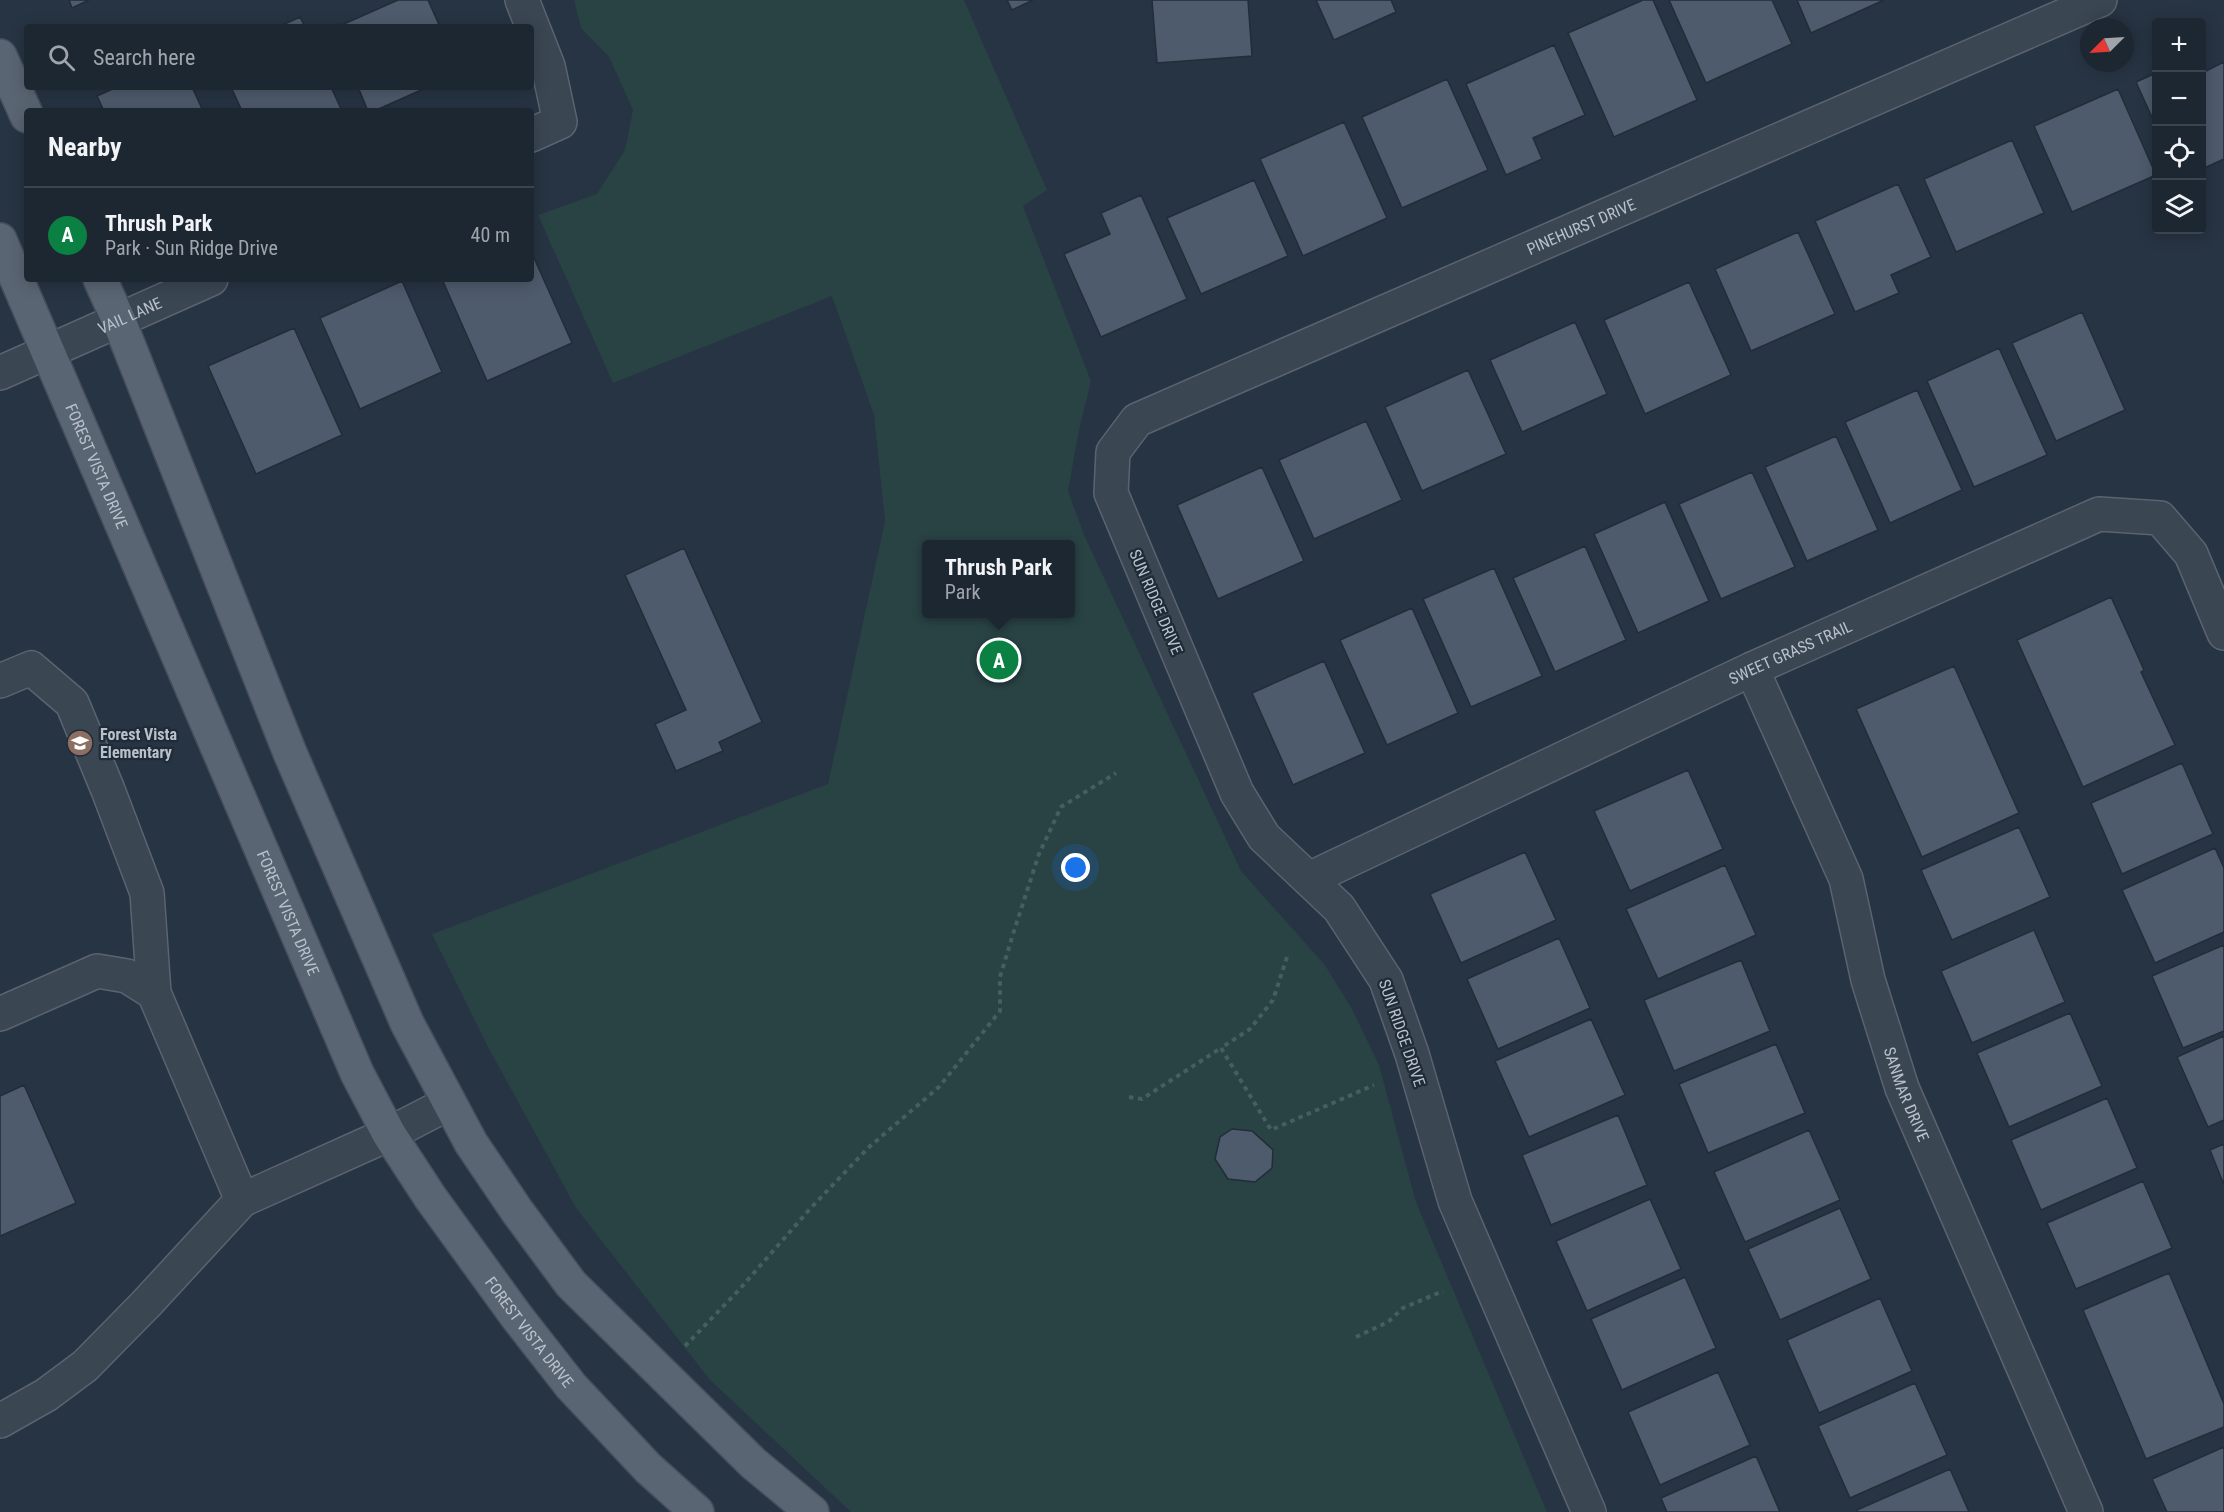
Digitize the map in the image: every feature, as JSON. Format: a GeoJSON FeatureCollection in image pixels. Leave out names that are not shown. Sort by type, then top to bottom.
{"type":"FeatureCollection","features":[{"type":"Feature","properties":{"kind":"main road"},"geometry":{"type":"LineString","coordinates":[[0,56],[24,109]]}},
{"type":"Feature","properties":{"kind":"main road","name":"FOREST VISTA DRIVE"},"geometry":{"type":"LineString","coordinates":[[0,240],[357,1073],[389,1134],[430,1197],[571,1386],[648,1468],[697,1512]]}},
{"type":"Feature","properties":{"kind":"main road"},"geometry":{"type":"LineString","coordinates":[[101,282],[119,321],[290,753],[407,1023],[471,1143],[517,1211],[571,1284],[753,1463],[812,1512]]}},
{"type":"Feature","properties":{"kind":"street"},"geometry":{"type":"LineString","coordinates":[[522,0],[531,24]]}},
{"type":"Feature","properties":{"kind":"street","name":"PINEHURST DRIVE"},"geometry":{"type":"LineString","coordinates":[[1111,493],[1113,452],[1137,420],[2100,0]]}},
{"type":"Feature","properties":{"kind":"street"},"geometry":{"type":"LineString","coordinates":[[534,30],[548,66],[545,129]]}},
{"type":"Feature","properties":{"kind":"street","name":"VAIL LANE"},"geometry":{"type":"LineString","coordinates":[[0,373],[205,282]]}},
{"type":"Feature","properties":{"kind":"street","name":"SUN RIDGE DRIVE"},"geometry":{"type":"LineString","coordinates":[[1111,493],[1237,794],[1264,837],[1339,908],[1386,980],[1412,1054],[1455,1201],[1589,1512]]}},
{"type":"Feature","properties":{"kind":"street","name":"SWEET GRASS TRAIL"},"geometry":{"type":"LineString","coordinates":[[1309,879],[1752,669],[2099,514],[2160,518],[2191,554],[2224,633]]}},
{"type":"Feature","properties":{"kind":"street"},"geometry":{"type":"LineString","coordinates":[[0,681],[30,668],[72,704],[147,893],[154,993],[242,1200]]}},
{"type":"Feature","properties":{"kind":"street","name":"SANMAR DRIVE"},"geometry":{"type":"LineString","coordinates":[[1752,669],[1846,879],[1868,980],[1902,1088],[2086,1512]]}},
{"type":"Feature","properties":{"kind":"street"},"geometry":{"type":"LineString","coordinates":[[0,1014],[97,971],[127,976],[154,993]]}},
{"type":"Feature","properties":{"kind":"street"},"geometry":{"type":"LineString","coordinates":[[0,1421],[46,1395],[85,1366],[242,1200],[389,1134],[449,1103]]}},
{"type":"Feature","properties":{"kind":"path"},"geometry":{"type":"LineString","coordinates":[[684,1348],[868,1148],[939,1087],[1000,1011],[1000,977],[1039,855],[1061,807],[1116,773]]}},
{"type":"Feature","properties":{"kind":"path"},"geometry":{"type":"LineString","coordinates":[[1129,1097],[1142,1099],[1250,1029],[1273,1000],[1287,957]]}},
{"type":"Feature","properties":{"kind":"path"},"geometry":{"type":"LineString","coordinates":[[1221,1048],[1271,1130],[1374,1085]]}},
{"type":"Feature","properties":{"kind":"path"},"geometry":{"type":"LineString","coordinates":[[1356,1337],[1388,1322],[1403,1308],[1443,1291]]}},
{"type":"Feature","properties":{"kind":"green space"},"geometry":{"type":"Polygon","coordinates":[[[574,0],[964,0],[1047,190],[1023,206],[1091,381],[1068,491],[1085,537],[1241,871],[1325,965],[1352,1009],[1379,1065],[1416,1202],[1547,1512],[851,1512],[710,1380],[576,1208],[488,1047],[432,934],[828,784],[885,521],[874,415],[832,296],[613,383],[538,215],[597,194],[625,150],[633,110],[609,57],[581,28],[574,0]]]}},
{"type":"Feature","properties":{"kind":"building"},"geometry":{"type":"Polygon","coordinates":[[[69,0],[89,0],[72,8],[69,0]]]}},
{"type":"Feature","properties":{"kind":"building"},"geometry":{"type":"Polygon","coordinates":[[[398,0],[428,0],[439,24],[344,24],[398,0]]]}},
{"type":"Feature","properties":{"kind":"building"},"geometry":{"type":"Polygon","coordinates":[[[1007,0],[1033,0],[1012,10],[1007,0]]]}},
{"type":"Feature","properties":{"kind":"building"},"geometry":{"type":"Polygon","coordinates":[[[1152,0],[1248,0],[1252,56],[1157,63],[1152,0]]]}},
{"type":"Feature","properties":{"kind":"building"},"geometry":{"type":"Polygon","coordinates":[[[1316,0],[1391,0],[1396,12],[1334,40],[1316,0]]]}},
{"type":"Feature","properties":{"kind":"building"},"geometry":{"type":"Polygon","coordinates":[[[1643,0],[1653,0],[1697,100],[1614,137],[1568,33],[1643,0]]]}},
{"type":"Feature","properties":{"kind":"building"},"geometry":{"type":"Polygon","coordinates":[[[1669,0],[1772,0],[1792,44],[1706,83],[1669,0]]]}},
{"type":"Feature","properties":{"kind":"building"},"geometry":{"type":"Polygon","coordinates":[[[1797,0],[1884,0],[1811,33],[1797,0]]]}},
{"type":"Feature","properties":{"kind":"building"},"geometry":{"type":"Polygon","coordinates":[[[300,17],[304,24],[285,24],[300,17]]]}},
{"type":"Feature","properties":{"kind":"building"},"geometry":{"type":"Polygon","coordinates":[[[1554,45],[1585,115],[1533,138],[1542,159],[1506,175],[1466,84],[1554,45]]]}},
{"type":"Feature","properties":{"kind":"building"},"geometry":{"type":"Polygon","coordinates":[[[2224,62],[2224,159],[2206,167],[2206,72],[2224,62]]]}},
{"type":"Feature","properties":{"kind":"building"},"geometry":{"type":"Polygon","coordinates":[[[2152,75],[2152,117],[2136,82],[2152,75]]]}},
{"type":"Feature","properties":{"kind":"building"},"geometry":{"type":"Polygon","coordinates":[[[1447,79],[1488,170],[1402,208],[1362,117],[1447,79]]]}},
{"type":"Feature","properties":{"kind":"building"},"geometry":{"type":"Polygon","coordinates":[[[2118,89],[2152,166],[2152,177],[2072,212],[2034,126],[2118,89]]]}},
{"type":"Feature","properties":{"kind":"building"},"geometry":{"type":"Polygon","coordinates":[[[110,90],[193,90],[202,108],[103,108],[97,96],[110,90]]]}},
{"type":"Feature","properties":{"kind":"building"},"geometry":{"type":"Polygon","coordinates":[[[232,90],[332,90],[341,108],[241,108],[232,90]]]}},
{"type":"Feature","properties":{"kind":"building"},"geometry":{"type":"Polygon","coordinates":[[[359,90],[421,90],[381,108],[367,108],[359,90]]]}},
{"type":"Feature","properties":{"kind":"building"},"geometry":{"type":"Polygon","coordinates":[[[1344,122],[1387,218],[1303,256],[1260,159],[1344,122]]]}},
{"type":"Feature","properties":{"kind":"building"},"geometry":{"type":"Polygon","coordinates":[[[2012,140],[2044,213],[1956,252],[1924,179],[2012,140]]]}},
{"type":"Feature","properties":{"kind":"building"},"geometry":{"type":"Polygon","coordinates":[[[1254,180],[1288,256],[1201,294],[1167,218],[1254,180]]]}},
{"type":"Feature","properties":{"kind":"building"},"geometry":{"type":"Polygon","coordinates":[[[1898,184],[1931,257],[1891,275],[1899,293],[1855,312],[1815,221],[1898,184]]]}},
{"type":"Feature","properties":{"kind":"building"},"geometry":{"type":"Polygon","coordinates":[[[1141,195],[1187,299],[1101,337],[1064,254],[1110,234],[1101,213],[1141,195]]]}},
{"type":"Feature","properties":{"kind":"building"},"geometry":{"type":"Polygon","coordinates":[[[1798,232],[1835,314],[1751,351],[1715,269],[1798,232]]]}},
{"type":"Feature","properties":{"kind":"building"},"geometry":{"type":"Polygon","coordinates":[[[534,258],[572,343],[487,381],[443,282],[534,282],[534,258]]]}},
{"type":"Feature","properties":{"kind":"building"},"geometry":{"type":"Polygon","coordinates":[[[402,282],[442,372],[360,409],[320,318],[402,282]]]}},
{"type":"Feature","properties":{"kind":"building"},"geometry":{"type":"Polygon","coordinates":[[[1689,282],[1731,375],[1645,414],[1604,320],[1689,282]]]}},
{"type":"Feature","properties":{"kind":"building"},"geometry":{"type":"Polygon","coordinates":[[[2082,312],[2125,410],[2056,441],[2012,343],[2082,312]]]}},
{"type":"Feature","properties":{"kind":"building"},"geometry":{"type":"Polygon","coordinates":[[[1575,322],[1607,394],[1522,432],[1490,360],[1575,322]]]}},
{"type":"Feature","properties":{"kind":"building"},"geometry":{"type":"Polygon","coordinates":[[[294,328],[342,435],[256,474],[208,366],[294,328]]]}},
{"type":"Feature","properties":{"kind":"building"},"geometry":{"type":"Polygon","coordinates":[[[1999,348],[2047,455],[1974,487],[1927,381],[1999,348]]]}},
{"type":"Feature","properties":{"kind":"building"},"geometry":{"type":"Polygon","coordinates":[[[1468,370],[1506,454],[1422,491],[1385,407],[1468,370]]]}},
{"type":"Feature","properties":{"kind":"building"},"geometry":{"type":"Polygon","coordinates":[[[1917,390],[1962,490],[1890,523],[1845,422],[1917,390]]]}},
{"type":"Feature","properties":{"kind":"building"},"geometry":{"type":"Polygon","coordinates":[[[1366,421],[1402,500],[1314,539],[1279,460],[1366,421]]]}},
{"type":"Feature","properties":{"kind":"building"},"geometry":{"type":"Polygon","coordinates":[[[1836,436],[1878,530],[1807,561],[1765,467],[1836,436]]]}},
{"type":"Feature","properties":{"kind":"building"},"geometry":{"type":"Polygon","coordinates":[[[1262,467],[1304,561],[1218,599],[1177,505],[1262,467]]]}},
{"type":"Feature","properties":{"kind":"building"},"geometry":{"type":"Polygon","coordinates":[[[1752,472],[1795,567],[1721,599],[1679,504],[1752,472]]]}},
{"type":"Feature","properties":{"kind":"building"},"geometry":{"type":"Polygon","coordinates":[[[1665,502],[1709,601],[1638,633],[1594,534],[1665,502]]]}},
{"type":"Feature","properties":{"kind":"building"},"geometry":{"type":"Polygon","coordinates":[[[1585,546],[1626,640],[1555,672],[1513,578],[1585,546]]]}},
{"type":"Feature","properties":{"kind":"building"},"geometry":{"type":"Polygon","coordinates":[[[684,548],[762,722],[719,742],[723,751],[676,771],[655,724],[686,710],[625,575],[684,548]]]}},
{"type":"Feature","properties":{"kind":"building"},"geometry":{"type":"Polygon","coordinates":[[[1494,568],[1542,676],[1471,707],[1423,599],[1494,568]]]}},
{"type":"Feature","properties":{"kind":"building"},"geometry":{"type":"Polygon","coordinates":[[[2111,597],[2144,670],[2141,672],[2175,745],[2083,787],[2017,640],[2111,597]]]}},
{"type":"Feature","properties":{"kind":"building"},"geometry":{"type":"Polygon","coordinates":[[[1412,608],[1458,713],[1387,745],[1340,640],[1412,608]]]}},
{"type":"Feature","properties":{"kind":"building"},"geometry":{"type":"Polygon","coordinates":[[[1324,661],[1365,753],[1293,785],[1252,693],[1324,661]]]}},
{"type":"Feature","properties":{"kind":"building"},"geometry":{"type":"Polygon","coordinates":[[[1954,666],[2019,813],[1922,857],[1856,709],[1954,666]]]}},
{"type":"Feature","properties":{"kind":"building"},"geometry":{"type":"Polygon","coordinates":[[[2182,763],[2213,834],[2122,874],[2091,803],[2182,763]]]}},
{"type":"Feature","properties":{"kind":"building"},"geometry":{"type":"Polygon","coordinates":[[[1688,770],[1723,849],[1630,891],[1594,811],[1688,770]]]}},
{"type":"Feature","properties":{"kind":"building"},"geometry":{"type":"Polygon","coordinates":[[[2019,827],[2050,897],[1952,940],[1921,870],[2019,827]]]}},
{"type":"Feature","properties":{"kind":"building"},"geometry":{"type":"Polygon","coordinates":[[[2215,848],[2224,868],[2224,932],[2155,963],[2122,890],[2215,848]]]}},
{"type":"Feature","properties":{"kind":"building"},"geometry":{"type":"Polygon","coordinates":[[[1525,852],[1556,920],[1461,963],[1430,894],[1525,852]]]}},
{"type":"Feature","properties":{"kind":"building"},"geometry":{"type":"Polygon","coordinates":[[[1725,865],[1756,935],[1658,979],[1626,909],[1725,865]]]}},
{"type":"Feature","properties":{"kind":"building"},"geometry":{"type":"Polygon","coordinates":[[[2034,930],[2065,1002],[1972,1043],[1941,971],[2034,930]]]}},
{"type":"Feature","properties":{"kind":"building"},"geometry":{"type":"Polygon","coordinates":[[[1559,938],[1590,1008],[1498,1049],[1467,979],[1559,938]]]}},
{"type":"Feature","properties":{"kind":"building"},"geometry":{"type":"Polygon","coordinates":[[[2224,945],[2224,1031],[2183,1048],[2152,976],[2224,945]]]}},
{"type":"Feature","properties":{"kind":"building"},"geometry":{"type":"Polygon","coordinates":[[[1741,960],[1770,1031],[1674,1071],[1644,1000],[1741,960]]]}},
{"type":"Feature","properties":{"kind":"building"},"geometry":{"type":"Polygon","coordinates":[[[2070,1013],[2102,1086],[2009,1127],[1977,1053],[2070,1013]]]}},
{"type":"Feature","properties":{"kind":"building"},"geometry":{"type":"Polygon","coordinates":[[[1591,1019],[1625,1095],[1529,1137],[1495,1061],[1591,1019]]]}},
{"type":"Feature","properties":{"kind":"building"},"geometry":{"type":"Polygon","coordinates":[[[2224,1036],[2224,1120],[2208,1127],[2177,1057],[2224,1036]]]}},
{"type":"Feature","properties":{"kind":"building"},"geometry":{"type":"Polygon","coordinates":[[[1776,1044],[1805,1113],[1708,1153],[1679,1084],[1776,1044]]]}},
{"type":"Feature","properties":{"kind":"building"},"geometry":{"type":"Polygon","coordinates":[[[24,1085],[76,1203],[0,1236],[0,1096],[24,1085]]]}},
{"type":"Feature","properties":{"kind":"building"},"geometry":{"type":"Polygon","coordinates":[[[2107,1098],[2137,1168],[2041,1210],[2011,1140],[2107,1098]]]}},
{"type":"Feature","properties":{"kind":"building"},"geometry":{"type":"Polygon","coordinates":[[[1618,1115],[1647,1185],[1551,1225],[1522,1155],[1618,1115]]]}},
{"type":"Feature","properties":{"kind":"building"},"geometry":{"type":"Polygon","coordinates":[[[1232,1129],[1252,1131],[1273,1150],[1272,1168],[1255,1182],[1228,1179],[1215,1159],[1220,1137],[1232,1129]]]}},
{"type":"Feature","properties":{"kind":"building"},"geometry":{"type":"Polygon","coordinates":[[[1809,1130],[1840,1200],[1745,1242],[1714,1172],[1809,1130]]]}},
{"type":"Feature","properties":{"kind":"building"},"geometry":{"type":"Polygon","coordinates":[[[2224,1144],[2224,1185],[2210,1150],[2224,1144]]]}},
{"type":"Feature","properties":{"kind":"building"},"geometry":{"type":"Polygon","coordinates":[[[2143,1181],[2172,1248],[2076,1289],[2047,1223],[2143,1181]]]}},
{"type":"Feature","properties":{"kind":"building"},"geometry":{"type":"Polygon","coordinates":[[[1650,1199],[1681,1269],[1587,1311],[1556,1241],[1650,1199]]]}},
{"type":"Feature","properties":{"kind":"building"},"geometry":{"type":"Polygon","coordinates":[[[1840,1208],[1871,1279],[1780,1320],[1748,1249],[1840,1208]]]}},
{"type":"Feature","properties":{"kind":"building"},"geometry":{"type":"Polygon","coordinates":[[[2169,1273],[2224,1404],[2224,1427],[2146,1459],[2083,1310],[2169,1273]]]}},
{"type":"Feature","properties":{"kind":"building"},"geometry":{"type":"Polygon","coordinates":[[[1685,1277],[1716,1348],[1622,1390],[1591,1319],[1685,1277]]]}},
{"type":"Feature","properties":{"kind":"building"},"geometry":{"type":"Polygon","coordinates":[[[1880,1298],[1912,1371],[1819,1413],[1787,1340],[1880,1298]]]}},
{"type":"Feature","properties":{"kind":"building"},"geometry":{"type":"Polygon","coordinates":[[[1718,1372],[1750,1445],[1660,1485],[1628,1412],[1718,1372]]]}},
{"type":"Feature","properties":{"kind":"building"},"geometry":{"type":"Polygon","coordinates":[[[1915,1383],[1947,1455],[1850,1498],[1818,1426],[1915,1383]]]}},
{"type":"Feature","properties":{"kind":"building"},"geometry":{"type":"Polygon","coordinates":[[[2224,1447],[2224,1512],[2167,1512],[2152,1479],[2224,1447]]]}},
{"type":"Feature","properties":{"kind":"building"},"geometry":{"type":"Polygon","coordinates":[[[1756,1456],[1780,1512],[1667,1512],[1661,1498],[1756,1456]]]}},
{"type":"Feature","properties":{"kind":"building"},"geometry":{"type":"Polygon","coordinates":[[[1950,1469],[1969,1512],[1858,1512],[1857,1510],[1950,1469]]]}},
{"type":"Feature","properties":{"kind":"place","name":"Thrush Park"},"geometry":{"type":"Point","coordinates":[999,660]}},
{"type":"Feature","properties":{"kind":"place","name":"Forest Vista Elementary"},"geometry":{"type":"Point","coordinates":[80,743]}}]}
